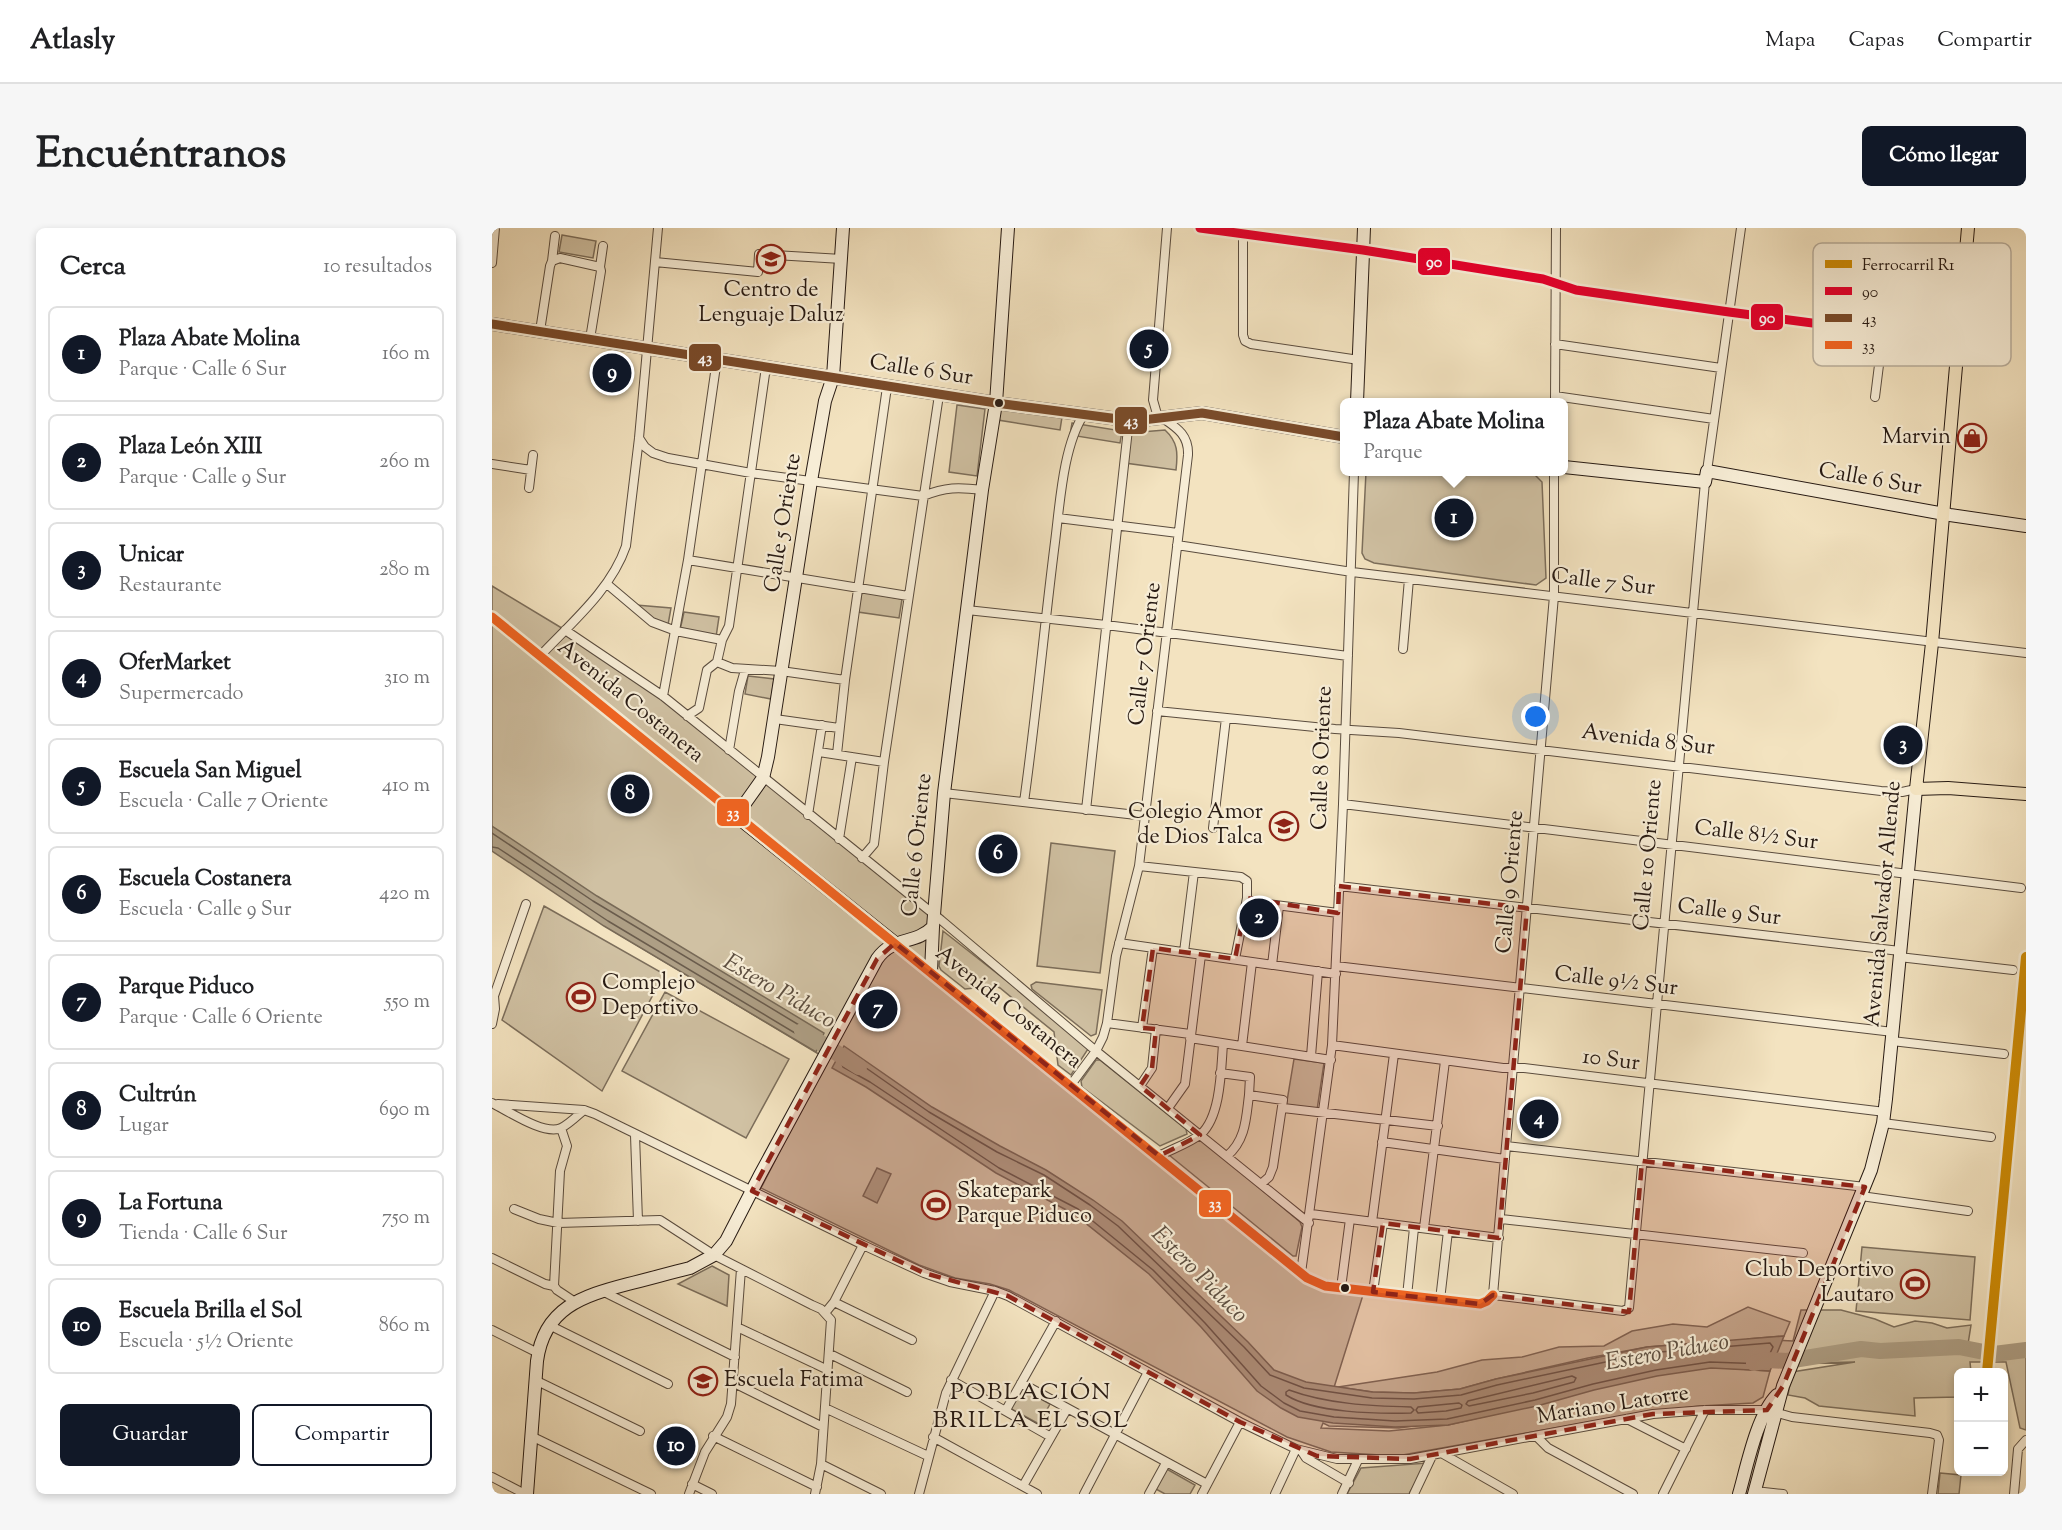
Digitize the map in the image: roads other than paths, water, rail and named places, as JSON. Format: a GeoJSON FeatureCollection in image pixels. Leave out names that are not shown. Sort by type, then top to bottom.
{"type":"FeatureCollection","features":[{"type":"Feature","properties":{"kind":"main road","name":"Avenida Salvador Allende"},"geometry":{"type":"LineString","coordinates":[[1967,243],[1968,228]]}},
{"type":"Feature","properties":{"kind":"main road","name":"Avenida Salvador Allende"},"geometry":{"type":"LineString","coordinates":[[1916,789],[1932,643],[1955,366]]}},
{"type":"Feature","properties":{"kind":"main road","name":"Avenida 8 Sur"},"geometry":{"type":"LineString","coordinates":[[1916,789],[1939,788],[2026,794]]}},
{"type":"Feature","properties":{"kind":"street"},"geometry":{"type":"LineString","coordinates":[[492,263],[495,228]]}},
{"type":"Feature","properties":{"kind":"street"},"geometry":{"type":"LineString","coordinates":[[540,656],[607,584],[626,546],[639,438],[657,228]]}},
{"type":"Feature","properties":{"kind":"street","name":"Calle 5 Oriente"},"geometry":{"type":"LineString","coordinates":[[736,816],[762,778],[775,719],[811,481],[825,401],[833,377],[843,228]]}},
{"type":"Feature","properties":{"kind":"street","name":"Calle 6 Oriente"},"geometry":{"type":"LineString","coordinates":[[526,1494],[538,1353],[549,1325],[559,1313],[575,1302],[602,1291],[690,1268],[714,1255],[726,1241],[877,959],[886,947],[924,934],[934,921],[944,793],[982,490],[996,403],[1008,228]]}},
{"type":"Feature","properties":{"kind":"street"},"geometry":{"type":"LineString","coordinates":[[1162,418],[1157,414],[1153,400],[1167,228]]}},
{"type":"Feature","properties":{"kind":"street"},"geometry":{"type":"LineString","coordinates":[[1200,228],[1364,250],[1543,279],[1576,290],[1813,323]]}},
{"type":"Feature","properties":{"kind":"street"},"geometry":{"type":"LineString","coordinates":[[1357,398],[1364,228]]}},
{"type":"Feature","properties":{"kind":"street"},"geometry":{"type":"LineString","coordinates":[[1555,398],[1556,228]]}},
{"type":"Feature","properties":{"kind":"street","name":"Calle 10 Oriente"},"geometry":{"type":"LineString","coordinates":[[1493,1295],[1623,1311],[1629,1308],[1706,477],[1741,228]]}},
{"type":"Feature","properties":{"kind":"street"},"geometry":{"type":"LineString","coordinates":[[1243,234],[1243,335],[1245,341],[1251,344],[1359,360]]}},
{"type":"Feature","properties":{"kind":"street"},"geometry":{"type":"LineString","coordinates":[[540,332],[555,236]]}},
{"type":"Feature","properties":{"kind":"street"},"geometry":{"type":"LineString","coordinates":[[590,339],[603,246]]}},
{"type":"Feature","properties":{"kind":"street"},"geometry":{"type":"LineString","coordinates":[[655,262],[758,272],[759,254],[842,260]]}},
{"type":"Feature","properties":{"kind":"street"},"geometry":{"type":"LineString","coordinates":[[552,261],[560,258],[600,267]]}},
{"type":"Feature","properties":{"kind":"street","name":"Calle 6 Sur"},"geometry":{"type":"LineString","coordinates":[[492,324],[996,403],[1129,420],[1202,413],[1340,436]]}},
{"type":"Feature","properties":{"kind":"street"},"geometry":{"type":"LineString","coordinates":[[1555,344],[1721,368]]}},
{"type":"Feature","properties":{"kind":"street"},"geometry":{"type":"LineString","coordinates":[[663,696],[688,560],[717,359]]}},
{"type":"Feature","properties":{"kind":"street"},"geometry":{"type":"LineString","coordinates":[[1875,397],[1879,366]]}},
{"type":"Feature","properties":{"kind":"street"},"geometry":{"type":"LineString","coordinates":[[687,716],[699,708],[707,670],[717,662],[722,640],[729,626],[766,367]]}},
{"type":"Feature","properties":{"kind":"street"},"geometry":{"type":"LineString","coordinates":[[837,754],[845,680],[887,387]]}},
{"type":"Feature","properties":{"kind":"street"},"geometry":{"type":"LineString","coordinates":[[862,858],[874,844],[908,596],[939,395]]}},
{"type":"Feature","properties":{"kind":"street"},"geometry":{"type":"LineString","coordinates":[[1568,401],[1714,419]]}},
{"type":"Feature","properties":{"kind":"street"},"geometry":{"type":"LineString","coordinates":[[1024,802],[1036,714],[1045,619],[1070,440],[1084,414]]}},
{"type":"Feature","properties":{"kind":"street","name":"Calle 7 Oriente"},"geometry":{"type":"LineString","coordinates":[[1070,1086],[1096,1051],[1107,1023],[1119,943],[1139,866],[1188,445],[1182,433],[1162,418]]}},
{"type":"Feature","properties":{"kind":"street"},"geometry":{"type":"LineString","coordinates":[[1086,810],[1129,420]]}},
{"type":"Feature","properties":{"kind":"street"},"geometry":{"type":"LineString","coordinates":[[639,438],[653,453],[751,473],[923,496],[944,488],[962,487],[982,490]]}},
{"type":"Feature","properties":{"kind":"street"},"geometry":{"type":"LineString","coordinates":[[530,488],[533,455]]}},
{"type":"Feature","properties":{"kind":"street"},"geometry":{"type":"LineString","coordinates":[[492,464],[531,470]]}},
{"type":"Feature","properties":{"kind":"street","name":"Calle 6 Sur"},"geometry":{"type":"LineString","coordinates":[[1568,467],[1706,477],[2026,526]]}},
{"type":"Feature","properties":{"kind":"street","name":"Calle 8 Oriente"},"geometry":{"type":"LineString","coordinates":[[1301,1273],[1311,1214],[1332,1045],[1346,729],[1354,476]]}},
{"type":"Feature","properties":{"kind":"street","name":"Calle 9 Oriente"},"geometry":{"type":"LineString","coordinates":[[1493,1295],[1554,596],[1554,476]]}},
{"type":"Feature","properties":{"kind":"street"},"geometry":{"type":"LineString","coordinates":[[1058,518],[1178,533]]}},
{"type":"Feature","properties":{"kind":"street","name":"Calle 7 Sur"},"geometry":{"type":"LineString","coordinates":[[1177,545],[1352,572],[2026,653]]}},
{"type":"Feature","properties":{"kind":"street"},"geometry":{"type":"LineString","coordinates":[[688,560],[908,596]]}},
{"type":"Feature","properties":{"kind":"street"},"geometry":{"type":"LineString","coordinates":[[1403,649],[1409,579]]}},
{"type":"Feature","properties":{"kind":"street"},"geometry":{"type":"LineString","coordinates":[[607,584],[652,622],[676,631],[722,640]]}},
{"type":"Feature","properties":{"kind":"street"},"geometry":{"type":"LineString","coordinates":[[967,610],[1348,656]]}},
{"type":"Feature","properties":{"kind":"street","name":"Avenida Costanera"},"geometry":{"type":"LineString","coordinates":[[492,617],[1313,1282],[1341,1288],[1480,1304],[1493,1295]]}},
{"type":"Feature","properties":{"kind":"street"},"geometry":{"type":"LineString","coordinates":[[565,630],[663,696],[862,858],[934,921],[1309,1223]]}},
{"type":"Feature","properties":{"kind":"street"},"geometry":{"type":"LineString","coordinates":[[717,662],[732,669],[781,671],[845,680]]}},
{"type":"Feature","properties":{"kind":"street"},"geometry":{"type":"LineString","coordinates":[[729,750],[745,670]]}},
{"type":"Feature","properties":{"kind":"street","name":"Avenida 8 Sur"},"geometry":{"type":"LineString","coordinates":[[1157,711],[1399,733],[1881,791],[1902,792],[1916,789]]}},
{"type":"Feature","properties":{"kind":"street"},"geometry":{"type":"LineString","coordinates":[[1213,828],[1226,718]]}},
{"type":"Feature","properties":{"kind":"street"},"geometry":{"type":"LineString","coordinates":[[775,719],[839,728]]}},
{"type":"Feature","properties":{"kind":"street"},"geometry":{"type":"LineString","coordinates":[[808,815],[822,725]]}},
{"type":"Feature","properties":{"kind":"street"},"geometry":{"type":"LineString","coordinates":[[819,752],[884,762]]}},
{"type":"Feature","properties":{"kind":"street"},"geometry":{"type":"LineString","coordinates":[[839,839],[852,757]]}},
{"type":"Feature","properties":{"kind":"street","name":"Avenida Salvador Allende"},"geometry":{"type":"LineString","coordinates":[[1771,1411],[1863,1192],[1877,1151],[1884,1118],[1916,789]]}},
{"type":"Feature","properties":{"kind":"street"},"geometry":{"type":"LineString","coordinates":[[944,793],[1145,816]]}},
{"type":"Feature","properties":{"kind":"street","name":"Calle 8½ Sur"},"geometry":{"type":"LineString","coordinates":[[1343,804],[2021,888]]}},
{"type":"Feature","properties":{"kind":"street"},"geometry":{"type":"LineString","coordinates":[[1139,866],[1241,877],[1247,881],[1247,898],[1235,959]]}},
{"type":"Feature","properties":{"kind":"street"},"geometry":{"type":"LineString","coordinates":[[1184,952],[1194,872]]}},
{"type":"Feature","properties":{"kind":"street","name":"Calle 9 Sur"},"geometry":{"type":"LineString","coordinates":[[1339,886],[1664,924],[2013,970]]}},
{"type":"Feature","properties":{"kind":"street"},"geometry":{"type":"LineString","coordinates":[[1247,898],[1252,902],[1338,913]]}},
{"type":"Feature","properties":{"kind":"street"},"geometry":{"type":"LineString","coordinates":[[493,996],[526,904]]}},
{"type":"Feature","properties":{"kind":"street"},"geometry":{"type":"LineString","coordinates":[[1272,965],[1279,906]]}},
{"type":"Feature","properties":{"kind":"street"},"geometry":{"type":"LineString","coordinates":[[931,972],[934,921]]}},
{"type":"Feature","properties":{"kind":"street","name":"Calle 9½ Sur"},"geometry":{"type":"LineString","coordinates":[[1119,943],[1318,972],[1336,970],[1520,988],[1656,1005],[1892,1036],[2004,1054]]}},
{"type":"Feature","properties":{"kind":"street"},"geometry":{"type":"LineString","coordinates":[[1142,1028],[1153,948]]}},
{"type":"Feature","properties":{"kind":"street"},"geometry":{"type":"LineString","coordinates":[[1168,1108],[1185,1084],[1201,955]]}},
{"type":"Feature","properties":{"kind":"street"},"geometry":{"type":"LineString","coordinates":[[1242,1046],[1252,962]]}},
{"type":"Feature","properties":{"kind":"street"},"geometry":{"type":"LineString","coordinates":[[1311,1056],[1318,972]]}},
{"type":"Feature","properties":{"kind":"street"},"geometry":{"type":"LineString","coordinates":[[492,977],[495,1009],[492,1024]]}},
{"type":"Feature","properties":{"kind":"street"},"geometry":{"type":"LineString","coordinates":[[1107,1023],[1156,1029],[1223,1044],[1331,1060]]}},
{"type":"Feature","properties":{"kind":"street"},"geometry":{"type":"LineString","coordinates":[[1140,1086],[1152,1068],[1156,1029]]}},
{"type":"Feature","properties":{"kind":"street"},"geometry":{"type":"LineString","coordinates":[[1159,1156],[1200,1135],[1212,1120],[1223,1044]]}},
{"type":"Feature","properties":{"kind":"street","name":"10 Sur"},"geometry":{"type":"LineString","coordinates":[[1332,1045],[1445,1061],[1649,1083],[1884,1118],[1991,1137]]}},
{"type":"Feature","properties":{"kind":"street"},"geometry":{"type":"LineString","coordinates":[[1372,1222],[1394,1054]]}},
{"type":"Feature","properties":{"kind":"street"},"geometry":{"type":"LineString","coordinates":[[1425,1228],[1445,1061]]}},
{"type":"Feature","properties":{"kind":"street"},"geometry":{"type":"LineString","coordinates":[[1220,1072],[1250,1077],[1243,1137],[1239,1145],[1227,1156]]}},
{"type":"Feature","properties":{"kind":"street"},"geometry":{"type":"LineString","coordinates":[[1249,1095],[1324,1113],[1438,1126]]}},
{"type":"Feature","properties":{"kind":"street"},"geometry":{"type":"LineString","coordinates":[[493,1103],[543,1128],[553,1130],[561,1128],[584,1110]]}},
{"type":"Feature","properties":{"kind":"street"},"geometry":{"type":"LineString","coordinates":[[493,1103],[584,1110],[924,1273],[950,1282],[995,1291],[1056,1321],[1240,1422],[1299,1450],[1306,1458],[1349,1483]]}},
{"type":"Feature","properties":{"kind":"street"},"geometry":{"type":"LineString","coordinates":[[1261,1184],[1269,1177],[1273,1167],[1283,1104]]}},
{"type":"Feature","properties":{"kind":"street"},"geometry":{"type":"LineString","coordinates":[[554,1286],[560,1172],[567,1146],[561,1128]]}},
{"type":"Feature","properties":{"kind":"street"},"geometry":{"type":"LineString","coordinates":[[635,1135],[638,1221]]}},
{"type":"Feature","properties":{"kind":"street"},"geometry":{"type":"LineString","coordinates":[[1382,1142],[1505,1158]]}},
{"type":"Feature","properties":{"kind":"street"},"geometry":{"type":"LineString","coordinates":[[1506,1146],[1642,1161],[1863,1192],[1968,1211]]}},
{"type":"Feature","properties":{"kind":"street"},"geometry":{"type":"LineString","coordinates":[[514,1209],[539,1219],[558,1223],[660,1220],[714,1255],[825,1313],[831,1320],[830,1354],[821,1464],[816,1490],[713,1436]]}},
{"type":"Feature","properties":{"kind":"street"},"geometry":{"type":"LineString","coordinates":[[1311,1214],[1499,1239]]}},
{"type":"Feature","properties":{"kind":"street"},"geometry":{"type":"LineString","coordinates":[[1501,1218],[1803,1253]]}},
{"type":"Feature","properties":{"kind":"street"},"geometry":{"type":"LineString","coordinates":[[1341,1288],[1350,1219]]}},
{"type":"Feature","properties":{"kind":"street"},"geometry":{"type":"LineString","coordinates":[[1373,1292],[1383,1223]]}},
{"type":"Feature","properties":{"kind":"street"},"geometry":{"type":"LineString","coordinates":[[1407,1296],[1414,1228]]}},
{"type":"Feature","properties":{"kind":"street"},"geometry":{"type":"LineString","coordinates":[[1440,1300],[1448,1232]]}},
{"type":"Feature","properties":{"kind":"street"},"geometry":{"type":"LineString","coordinates":[[825,1313],[834,1302],[862,1245]]}},
{"type":"Feature","properties":{"kind":"street"},"geometry":{"type":"LineString","coordinates":[[492,1258],[554,1286],[575,1302]]}},
{"type":"Feature","properties":{"kind":"street"},"geometry":{"type":"LineString","coordinates":[[689,1494],[713,1436],[730,1410],[734,1383],[741,1269]]}},
{"type":"Feature","properties":{"kind":"street"},"geometry":{"type":"LineString","coordinates":[[602,1291],[735,1357]]}},
{"type":"Feature","properties":{"kind":"street"},"geometry":{"type":"LineString","coordinates":[[919,1494],[933,1437],[951,1380],[995,1291]]}},
{"type":"Feature","properties":{"kind":"street"},"geometry":{"type":"LineString","coordinates":[[834,1302],[912,1340]]}},
{"type":"Feature","properties":{"kind":"street"},"geometry":{"type":"LineString","coordinates":[[1006,1410],[1056,1321]]}},
{"type":"Feature","properties":{"kind":"street"},"geometry":{"type":"LineString","coordinates":[[549,1325],[668,1384]]}},
{"type":"Feature","properties":{"kind":"street"},"geometry":{"type":"LineString","coordinates":[[737,1327],[828,1370]]}},
{"type":"Feature","properties":{"kind":"street"},"geometry":{"type":"LineString","coordinates":[[492,1330],[538,1353]]}},
{"type":"Feature","properties":{"kind":"street"},"geometry":{"type":"LineString","coordinates":[[830,1354],[907,1392]]}},
{"type":"Feature","properties":{"kind":"street"},"geometry":{"type":"LineString","coordinates":[[1084,1494],[1148,1372]]}},
{"type":"Feature","properties":{"kind":"street"},"geometry":{"type":"LineString","coordinates":[[535,1380],[640,1431]]}},
{"type":"Feature","properties":{"kind":"street"},"geometry":{"type":"LineString","coordinates":[[951,1380],[1051,1437]]}},
{"type":"Feature","properties":{"kind":"street"},"geometry":{"type":"LineString","coordinates":[[734,1383],[824,1426]]}},
{"type":"Feature","properties":{"kind":"street"},"geometry":{"type":"LineString","coordinates":[[1021,1383],[1207,1484]]}},
{"type":"Feature","properties":{"kind":"street"},"geometry":{"type":"LineString","coordinates":[[825,1408],[928,1456]]}},
{"type":"Feature","properties":{"kind":"street"},"geometry":{"type":"LineString","coordinates":[[1023,1486],[1067,1409]]}},
{"type":"Feature","properties":{"kind":"street"},"geometry":{"type":"LineString","coordinates":[[1663,1494],[1705,1410]]}},
{"type":"Feature","properties":{"kind":"street","name":"Mariano Latorre"},"geometry":{"type":"LineString","coordinates":[[1299,1450],[1337,1459],[1396,1460],[1432,1456],[1663,1413],[1705,1410],[1771,1411],[1792,1417],[1937,1435],[1939,1440],[1932,1494]]}},
{"type":"Feature","properties":{"kind":"street"},"geometry":{"type":"LineString","coordinates":[[1771,1411],[1754,1492],[1783,1494]]}},
{"type":"Feature","properties":{"kind":"street"},"geometry":{"type":"LineString","coordinates":[[1739,1494],[1754,1442],[1771,1411]]}},
{"type":"Feature","properties":{"kind":"street"},"geometry":{"type":"LineString","coordinates":[[1627,1419],[1686,1449]]}},
{"type":"Feature","properties":{"kind":"street"},"geometry":{"type":"LineString","coordinates":[[1202,1494],[1240,1422]]}},
{"type":"Feature","properties":{"kind":"street"},"geometry":{"type":"LineString","coordinates":[[531,1436],[651,1494]]}},
{"type":"Feature","properties":{"kind":"street"},"geometry":{"type":"LineString","coordinates":[[933,1437],[1037,1494]]}},
{"type":"Feature","properties":{"kind":"street"},"geometry":{"type":"LineString","coordinates":[[1537,1437],[1548,1448],[1634,1494]]}},
{"type":"Feature","properties":{"kind":"street"},"geometry":{"type":"LineString","coordinates":[[2014,1494],[2018,1449],[2026,1440]]}},
{"type":"Feature","properties":{"kind":"street"},"geometry":{"type":"LineString","coordinates":[[1275,1494],[1299,1450]]}},
{"type":"Feature","properties":{"kind":"street"},"geometry":{"type":"LineString","coordinates":[[1443,1454],[1513,1494]]}},
{"type":"Feature","properties":{"kind":"street"},"geometry":{"type":"LineString","coordinates":[[1414,1494],[1432,1456]]}},
{"type":"Feature","properties":{"kind":"street"},"geometry":{"type":"LineString","coordinates":[[1342,1494],[1358,1460]]}},
{"type":"Feature","properties":{"kind":"street"},"geometry":{"type":"LineString","coordinates":[[1153,1493],[1166,1463]]}},
{"type":"Feature","properties":{"kind":"street"},"geometry":{"type":"LineString","coordinates":[[821,1464],[881,1494]]}},
{"type":"Feature","properties":{"kind":"street"},"geometry":{"type":"LineString","coordinates":[[492,1477],[526,1494]]}},
{"type":"Feature","properties":{"kind":"street"},"geometry":{"type":"LineString","coordinates":[[692,1484],[712,1494]]}},
{"type":"Feature","properties":{"kind":"water"},"geometry":{"type":"Polygon","coordinates":[[[492,826],[597,896],[824,1033],[816,1052],[604,926],[492,851],[492,826]]]}},
{"type":"Feature","properties":{"kind":"water"},"geometry":{"type":"Polygon","coordinates":[[[844,1046],[932,1107],[1046,1170],[1122,1221],[1274,1370],[1306,1382],[1372,1392],[1414,1393],[1460,1389],[1496,1379],[1647,1347],[1784,1336],[1770,1371],[1711,1368],[1657,1376],[1537,1406],[1448,1425],[1395,1427],[1333,1423],[1298,1417],[1257,1391],[1201,1327],[1149,1274],[1074,1214],[996,1173],[866,1087],[832,1068],[844,1046]]]}},
{"type":"Feature","properties":{"kind":"water"},"geometry":{"type":"Polygon","coordinates":[[[877,1168],[891,1174],[877,1203],[863,1196],[877,1168]]]}},
{"type":"Feature","properties":{"kind":"waterway","name":"Estero Piduco"},"geometry":{"type":"LineString","coordinates":[[802,1031],[859,1067]]}},
{"type":"Feature","properties":{"kind":"waterway","name":"Estero Piduco"},"geometry":{"type":"LineString","coordinates":[[1754,1363],[1767,1360],[1787,1361],[1861,1349],[1880,1351],[1959,1347],[1994,1354],[2026,1350]]}},
{"type":"Feature","properties":{"kind":"rail line","name":"R1"},"geometry":{"type":"LineString","coordinates":[[1987,1368],[2026,957]]}},
{"type":"Feature","properties":{"kind":"place","name":"Centro de Lenguaje Daluz"},"geometry":{"type":"Point","coordinates":[771,259]}},
{"type":"Feature","properties":{"kind":"place","name":"Escuela San Miguel"},"geometry":{"type":"Point","coordinates":[1149,349]}},
{"type":"Feature","properties":{"kind":"place","name":"La Fortuna"},"geometry":{"type":"Point","coordinates":[612,373]}},
{"type":"Feature","properties":{"kind":"place","name":"Marvin"},"geometry":{"type":"Point","coordinates":[1972,438]}},
{"type":"Feature","properties":{"kind":"place","name":"Plaza Abate Molina"},"geometry":{"type":"Point","coordinates":[1454,518]}},
{"type":"Feature","properties":{"kind":"place","name":"Unicar"},"geometry":{"type":"Point","coordinates":[1903,745]}},
{"type":"Feature","properties":{"kind":"place","name":"Cultrún"},"geometry":{"type":"Point","coordinates":[630,794]}},
{"type":"Feature","properties":{"kind":"place","name":"Colegio Amor de Dios Talca"},"geometry":{"type":"Point","coordinates":[1284,826]}},
{"type":"Feature","properties":{"kind":"place","name":"Escuela Costanera"},"geometry":{"type":"Point","coordinates":[998,854]}},
{"type":"Feature","properties":{"kind":"place","name":"Plaza León XIII"},"geometry":{"type":"Point","coordinates":[1259,918]}},
{"type":"Feature","properties":{"kind":"place","name":"Complejo Deportivo"},"geometry":{"type":"Point","coordinates":[581,997]}},
{"type":"Feature","properties":{"kind":"place","name":"Parque Piduco"},"geometry":{"type":"Point","coordinates":[878,1009]}},
{"type":"Feature","properties":{"kind":"place","name":"OferMarket"},"geometry":{"type":"Point","coordinates":[1539,1119]}},
{"type":"Feature","properties":{"kind":"place","name":"Skatepark Parque Piduco"},"geometry":{"type":"Point","coordinates":[936,1205]}},
{"type":"Feature","properties":{"kind":"place","name":"Club Deportivo Lautaro"},"geometry":{"type":"Point","coordinates":[1915,1284]}},
{"type":"Feature","properties":{"kind":"place","name":"Escuela Fatima"},"geometry":{"type":"Point","coordinates":[703,1381]}},
{"type":"Feature","properties":{"kind":"place","name":"Escuela Brilla el Sol"},"geometry":{"type":"Point","coordinates":[676,1446]}},
{"type":"Feature","properties":{"kind":"district","name":"POBLACIÓN BRILLA EL SOL"},"geometry":{"type":"Point","coordinates":[1031,1407]}}]}
